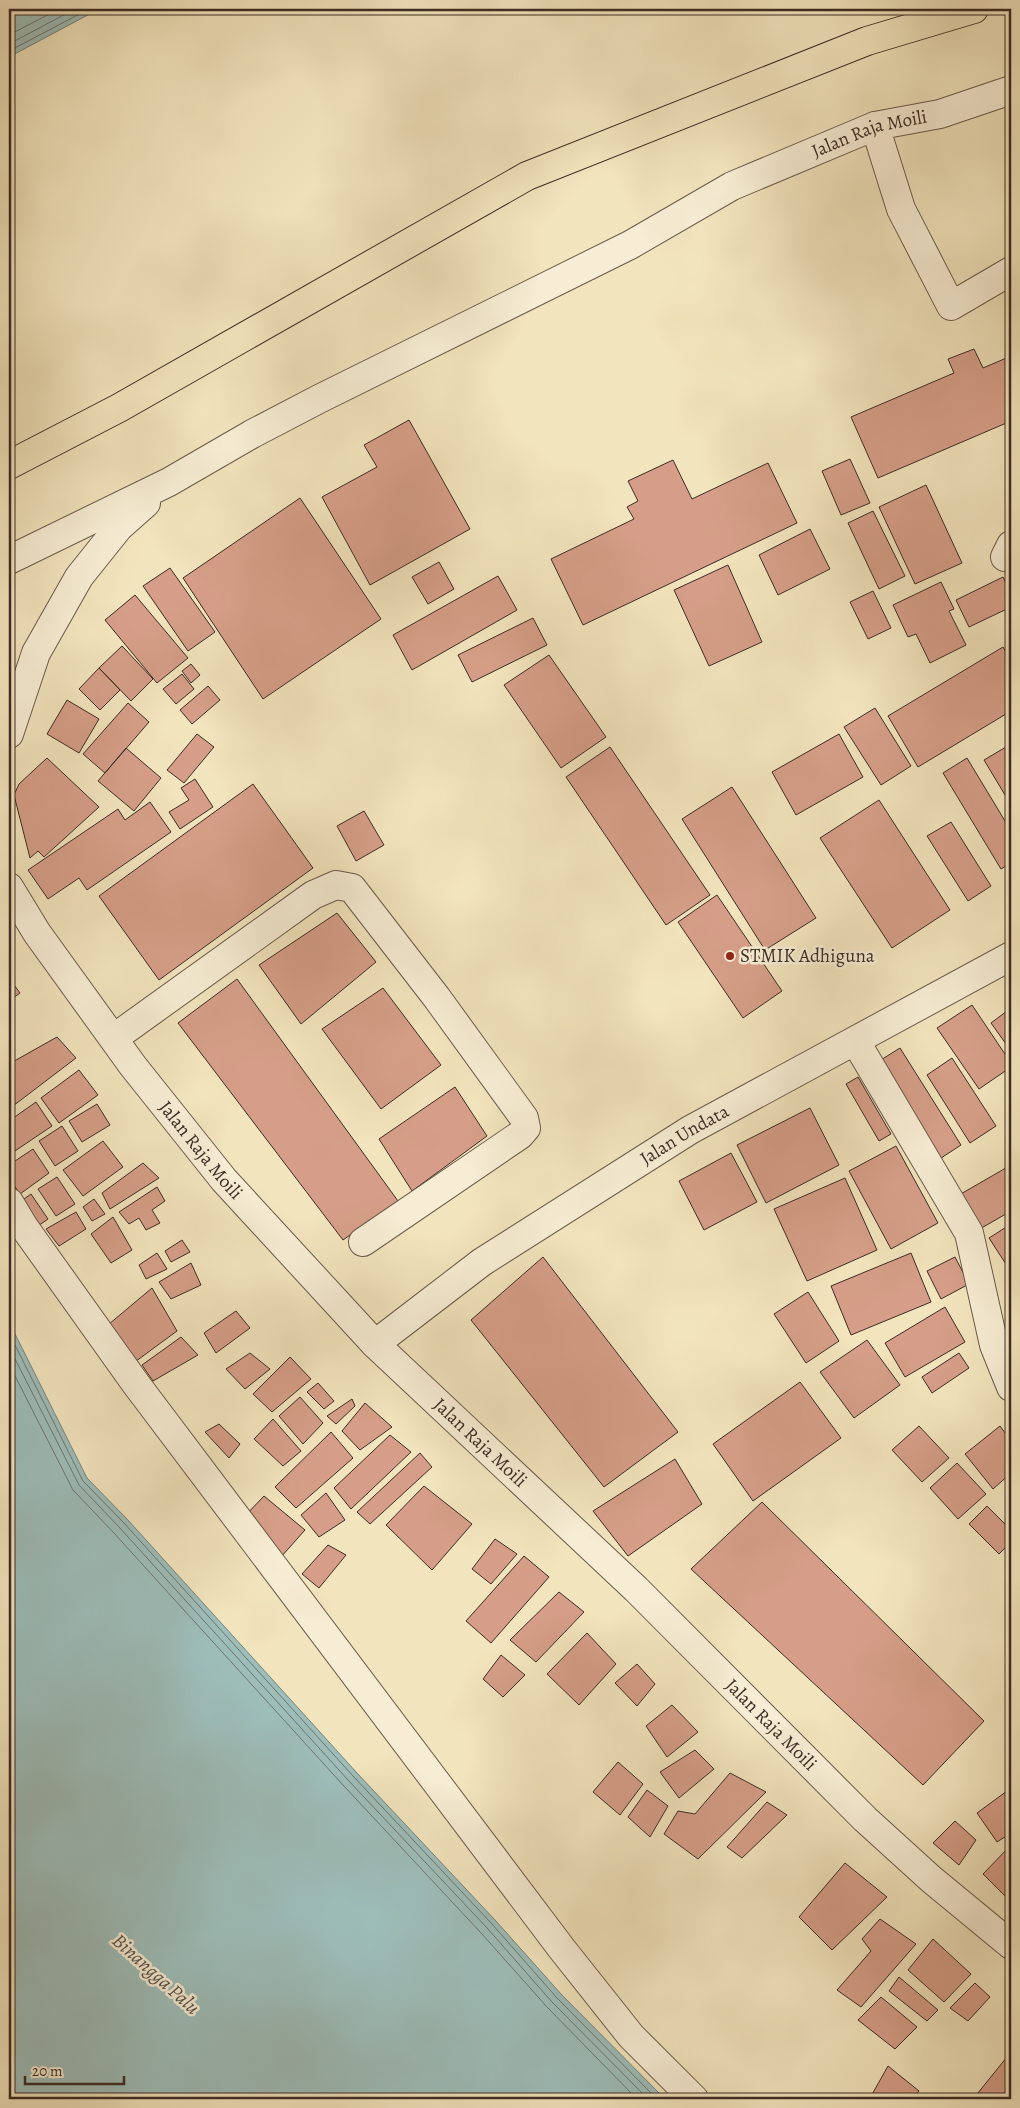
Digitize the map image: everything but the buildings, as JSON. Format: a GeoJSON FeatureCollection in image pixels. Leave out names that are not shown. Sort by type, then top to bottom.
{"type":"FeatureCollection","features":[{"type":"Feature","properties":{"kind":"main road"},"geometry":{"type":"LineString","coordinates":[[9,464],[119,408],[528,176],[867,41],[974,9]]}},
{"type":"Feature","properties":{"kind":"street","name":"Jalan Raja Moili"},"geometry":{"type":"LineString","coordinates":[[169,482],[252,434],[319,399],[630,245],[732,186],[875,126],[940,114],[1011,90]]}},
{"type":"Feature","properties":{"kind":"street"},"geometry":{"type":"LineString","coordinates":[[875,126],[901,208],[951,306],[1011,271]]}},
{"type":"Feature","properties":{"kind":"street"},"geometry":{"type":"LineString","coordinates":[[9,560],[169,482]]}},
{"type":"Feature","properties":{"kind":"street"},"geometry":{"type":"LineString","coordinates":[[9,734],[36,653],[79,577],[119,527],[169,482]]}},
{"type":"Feature","properties":{"kind":"street"},"geometry":{"type":"LineString","coordinates":[[114,1038],[313,894],[336,885],[352,888],[437,998],[524,1118],[526,1128],[520,1135],[363,1242]]}},
{"type":"Feature","properties":{"kind":"street","name":"Jalan Raja Moili"},"geometry":{"type":"LineString","coordinates":[[9,887],[37,933],[133,1066],[224,1180],[374,1344],[636,1589],[865,1819],[931,1879],[1011,1945]]}},
{"type":"Feature","properties":{"kind":"street","name":"Jalan Undata"},"geometry":{"type":"LineString","coordinates":[[374,1344],[482,1262],[592,1190],[690,1130],[856,1042],[1011,956]]}},
{"type":"Feature","properties":{"kind":"street"},"geometry":{"type":"LineString","coordinates":[[856,1042],[969,1233],[994,1345],[1011,1387]]}},
{"type":"Feature","properties":{"kind":"street"},"geometry":{"type":"LineString","coordinates":[[9,1202],[24,1228],[136,1384],[562,1949],[631,2036],[694,2099]]}},
{"type":"Feature","properties":{"kind":"water"},"geometry":{"type":"Polygon","coordinates":[[[9,9],[99,9],[9,57],[9,9]]]}},
{"type":"Feature","properties":{"kind":"water","name":"Binangga Palu"},"geometry":{"type":"Polygon","coordinates":[[[9,1322],[87,1478],[127,1519],[357,1773],[496,1921],[561,1994],[665,2099],[9,2099],[9,1322]]]}},
{"type":"Feature","properties":{"kind":"place","name":"STMIK Adhiguna"},"geometry":{"type":"Point","coordinates":[730,956]}}]}
